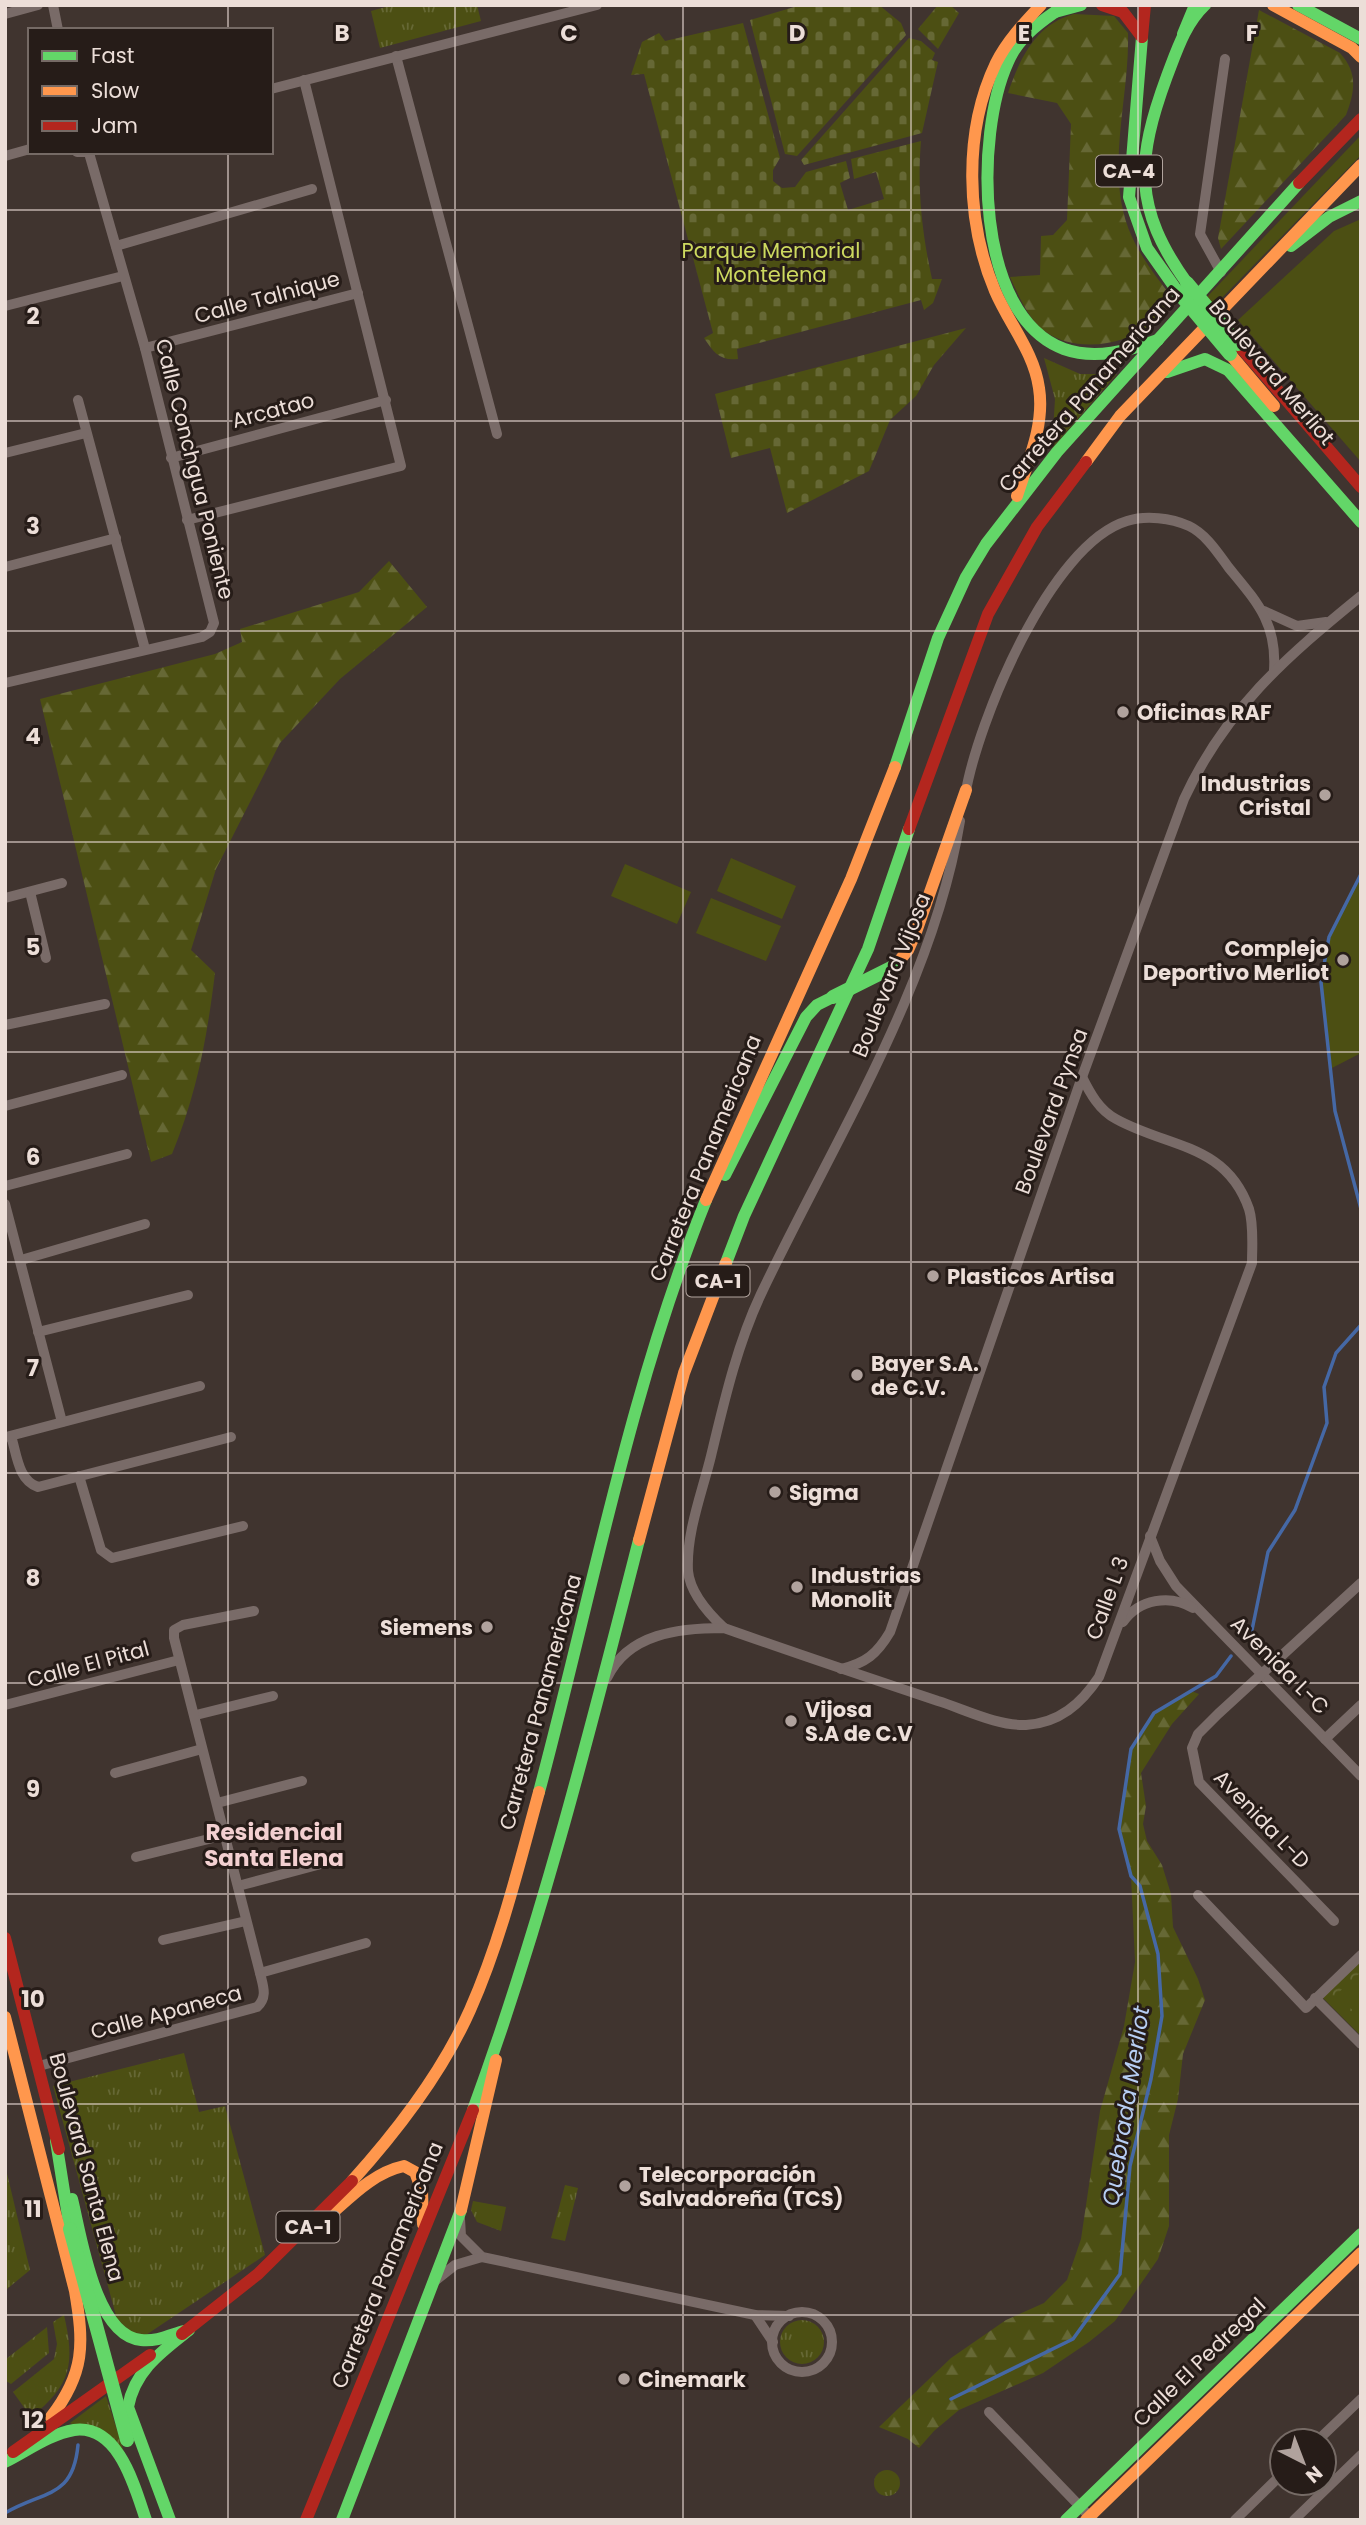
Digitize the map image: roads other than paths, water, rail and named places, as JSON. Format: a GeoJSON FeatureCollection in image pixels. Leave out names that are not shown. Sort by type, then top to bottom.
{"type":"FeatureCollection","features":[{"type":"Feature","properties":{"kind":"main road"},"geometry":{"type":"LineString","coordinates":[[1081,5],[1036,14],[1002,48],[992,68],[979,117],[973,169],[979,234],[992,284],[1015,314],[1039,335],[1062,348],[1098,354],[1122,351],[1159,340]]}},
{"type":"Feature","properties":{"kind":"main road"},"geometry":{"type":"LineString","coordinates":[[1102,5],[1123,12],[1142,37]]}},
{"type":"Feature","properties":{"kind":"main road","name":"CA-4"},"geometry":{"type":"LineString","coordinates":[[1145,5],[1129,197],[1134,221],[1147,251],[1182,288]]}},
{"type":"Feature","properties":{"kind":"main road","name":"CA-4"},"geometry":{"type":"LineString","coordinates":[[1182,288],[1158,241],[1144,198],[1143,175],[1150,125],[1195,5]]}},
{"type":"Feature","properties":{"kind":"main road"},"geometry":{"type":"LineString","coordinates":[[1183,34],[1206,5]]}},
{"type":"Feature","properties":{"kind":"main road"},"geometry":{"type":"LineString","coordinates":[[1273,5],[1352,48],[1361,57]]}},
{"type":"Feature","properties":{"kind":"main road"},"geometry":{"type":"LineString","coordinates":[[1298,5],[1361,39]]}},
{"type":"Feature","properties":{"kind":"main road"},"geometry":{"type":"LineString","coordinates":[[1342,137],[1361,109]]}},
{"type":"Feature","properties":{"kind":"main road","name":"Carretera Panamericana"},"geometry":{"type":"LineString","coordinates":[[5,2460],[39,2431],[189,2330],[288,2246],[346,2186],[415,2102],[453,2045],[495,1952],[584,1620],[644,1373],[699,1218],[875,823],[939,631],[964,579],[1014,504],[1056,452],[1361,119]]}},
{"type":"Feature","properties":{"kind":"main road","name":"Carretera Panamericana"},"geometry":{"type":"LineString","coordinates":[[342,2520],[460,2215],[504,2025],[599,1697],[666,1431],[684,1373],[744,1216],[868,949],[970,658],[1006,579],[1037,527],[1102,438],[1254,274],[1361,165]]}},
{"type":"Feature","properties":{"kind":"main road"},"geometry":{"type":"LineString","coordinates":[[1326,199],[1361,172]]}},
{"type":"Feature","properties":{"kind":"main road"},"geometry":{"type":"LineString","coordinates":[[1254,274],[1329,217],[1361,201]]}},
{"type":"Feature","properties":{"kind":"main road","name":"Boulevard Merliot"},"geometry":{"type":"LineString","coordinates":[[1182,288],[1234,349],[1361,487]]}},
{"type":"Feature","properties":{"kind":"main road"},"geometry":{"type":"LineString","coordinates":[[1014,504],[1040,407],[1037,376],[1015,314]]}},
{"type":"Feature","properties":{"kind":"main road","name":"Boulevard Merliot"},"geometry":{"type":"LineString","coordinates":[[1234,349],[1361,512]]}},
{"type":"Feature","properties":{"kind":"main road"},"geometry":{"type":"LineString","coordinates":[[1159,375],[1205,359],[1228,370],[1361,522]]}},
{"type":"Feature","properties":{"kind":"main road"},"geometry":{"type":"LineString","coordinates":[[699,1218],[738,1153],[806,1017],[817,1005],[895,966],[908,950],[965,790]]}},
{"type":"Feature","properties":{"kind":"main road","name":"Boulevard Santa Elena"},"geometry":{"type":"LineString","coordinates":[[5,1938],[97,2290],[114,2328],[138,2341],[189,2330]]}},
{"type":"Feature","properties":{"kind":"main road","name":"Boulevard Santa Elena"},"geometry":{"type":"LineString","coordinates":[[5,2017],[12,2071],[75,2291],[83,2344],[79,2377],[62,2405],[39,2431]]}},
{"type":"Feature","properties":{"kind":"main road","name":"Carretera Panamericana"},"geometry":{"type":"LineString","coordinates":[[306,2520],[504,2025]]}},
{"type":"Feature","properties":{"kind":"main road"},"geometry":{"type":"LineString","coordinates":[[56,2141],[69,2229],[127,2440],[157,2520]]}},
{"type":"Feature","properties":{"kind":"main road"},"geometry":{"type":"LineString","coordinates":[[288,2246],[321,2223],[380,2173],[400,2165],[412,2168],[419,2177],[424,2199],[422,2235]]}},
{"type":"Feature","properties":{"kind":"main road","name":"Calle El Pedregal"},"geometry":{"type":"LineString","coordinates":[[1087,2516],[1361,2234]]}},
{"type":"Feature","properties":{"kind":"main road","name":"Calle El Pedregal"},"geometry":{"type":"LineString","coordinates":[[1066,2520],[1087,2516],[1361,2253]]}},
{"type":"Feature","properties":{"kind":"main road"},"geometry":{"type":"LineString","coordinates":[[170,2520],[128,2407],[131,2387],[142,2369],[189,2330]]}},
{"type":"Feature","properties":{"kind":"main road"},"geometry":{"type":"LineString","coordinates":[[5,2460],[72,2432],[96,2434],[117,2452],[146,2520]]}},
{"type":"Feature","properties":{"kind":"street"},"geometry":{"type":"LineString","coordinates":[[5,14],[38,5]]}},
{"type":"Feature","properties":{"kind":"street"},"geometry":{"type":"LineString","coordinates":[[53,5],[58,28]]}},
{"type":"Feature","properties":{"kind":"street"},"geometry":{"type":"LineString","coordinates":[[273,88],[597,5]]}},
{"type":"Feature","properties":{"kind":"street"},"geometry":{"type":"LineString","coordinates":[[396,56],[497,435]]}},
{"type":"Feature","properties":{"kind":"street"},"geometry":{"type":"LineString","coordinates":[[1221,272],[1200,234],[1225,59]]}},
{"type":"Feature","properties":{"kind":"street"},"geometry":{"type":"LineString","coordinates":[[187,520],[401,466],[304,80]]}},
{"type":"Feature","properties":{"kind":"street"},"geometry":{"type":"LineString","coordinates":[[5,156],[28,150]]}},
{"type":"Feature","properties":{"kind":"street","name":"Calle Conchgua Poniente"},"geometry":{"type":"LineString","coordinates":[[5,683],[202,637],[211,632],[214,623],[145,348],[90,154]]}},
{"type":"Feature","properties":{"kind":"street"},"geometry":{"type":"LineString","coordinates":[[116,246],[312,189]]}},
{"type":"Feature","properties":{"kind":"street"},"geometry":{"type":"LineString","coordinates":[[5,306],[123,276]]}},
{"type":"Feature","properties":{"kind":"street","name":"Calle Talnique"},"geometry":{"type":"LineString","coordinates":[[145,348],[358,293]]}},
{"type":"Feature","properties":{"kind":"street"},"geometry":{"type":"LineString","coordinates":[[78,400],[145,649]]}},
{"type":"Feature","properties":{"kind":"street","name":"Arcatao"},"geometry":{"type":"LineString","coordinates":[[171,458],[386,400]]}},
{"type":"Feature","properties":{"kind":"street"},"geometry":{"type":"LineString","coordinates":[[5,453],[86,433]]}},
{"type":"Feature","properties":{"kind":"street","name":"Boulevard Vijosa"},"geometry":{"type":"LineString","coordinates":[[724,1628],[707,1612],[688,1573],[689,1553],[733,1372],[760,1297],[857,1107],[920,962],[944,898],[965,790],[1010,661],[1065,569],[1114,527],[1128,520],[1153,517],[1190,527],[1204,536],[1264,611],[1275,653],[1274,670]]}},
{"type":"Feature","properties":{"kind":"street"},"geometry":{"type":"LineString","coordinates":[[5,567],[116,538]]}},
{"type":"Feature","properties":{"kind":"street","name":"Boulevard Pynsa"},"geometry":{"type":"LineString","coordinates":[[841,1669],[862,1664],[878,1652],[890,1632],[1082,1077],[1184,799],[1219,733],[1274,670],[1361,596]]}},
{"type":"Feature","properties":{"kind":"street","name":"Boulevard Vijosa"},"geometry":{"type":"LineString","coordinates":[[1264,611],[1297,626],[1330,621]]}},
{"type":"Feature","properties":{"kind":"street"},"geometry":{"type":"LineString","coordinates":[[5,898],[62,884]]}},
{"type":"Feature","properties":{"kind":"street"},"geometry":{"type":"LineString","coordinates":[[30,891],[46,958]]}},
{"type":"Feature","properties":{"kind":"street"},"geometry":{"type":"LineString","coordinates":[[5,1025],[105,1004]]}},
{"type":"Feature","properties":{"kind":"street"},"geometry":{"type":"LineString","coordinates":[[5,1106],[122,1075]]}},
{"type":"Feature","properties":{"kind":"street","name":"Calle L 3"},"geometry":{"type":"LineString","coordinates":[[599,1697],[620,1660],[644,1642],[680,1629],[724,1628],[994,1719],[1023,1725],[1037,1723],[1079,1704],[1099,1677],[1252,1263],[1250,1212],[1236,1180],[1213,1158],[1115,1119],[1100,1107],[1082,1077]]}},
{"type":"Feature","properties":{"kind":"street"},"geometry":{"type":"LineString","coordinates":[[5,1186],[127,1154]]}},
{"type":"Feature","properties":{"kind":"street"},"geometry":{"type":"LineString","coordinates":[[5,1204],[62,1422]]}},
{"type":"Feature","properties":{"kind":"street"},"geometry":{"type":"LineString","coordinates":[[21,1260],[145,1224]]}},
{"type":"Feature","properties":{"kind":"street"},"geometry":{"type":"LineString","coordinates":[[38,1332],[187,1295]]}},
{"type":"Feature","properties":{"kind":"street"},"geometry":{"type":"LineString","coordinates":[[200,1386],[8,1437],[28,1483],[38,1487],[231,1437]]}},
{"type":"Feature","properties":{"kind":"street"},"geometry":{"type":"LineString","coordinates":[[79,1476],[101,1550],[111,1558],[243,1525]]}},
{"type":"Feature","properties":{"kind":"street","name":"Avenida L-C"},"geometry":{"type":"LineString","coordinates":[[1150,1536],[1160,1561],[1176,1586],[1361,1776]]}},
{"type":"Feature","properties":{"kind":"street","name":"Avenida L-D"},"geometry":{"type":"LineString","coordinates":[[1334,1921],[1199,1782],[1192,1748],[1198,1734],[1260,1673],[1361,1583]]}},
{"type":"Feature","properties":{"kind":"street","name":"Avenida L-C"},"geometry":{"type":"LineString","coordinates":[[1115,1633],[1136,1607],[1151,1602],[1184,1602],[1200,1612]]}},
{"type":"Feature","properties":{"kind":"street"},"geometry":{"type":"LineString","coordinates":[[254,1611],[183,1625],[174,1630],[179,1660],[196,1715],[202,1749],[260,1973],[366,1943]]}},
{"type":"Feature","properties":{"kind":"street","name":"Calle El Pital"},"geometry":{"type":"LineString","coordinates":[[5,1705],[179,1660]]}},
{"type":"Feature","properties":{"kind":"street"},"geometry":{"type":"LineString","coordinates":[[196,1715],[273,1696]]}},
{"type":"Feature","properties":{"kind":"street"},"geometry":{"type":"LineString","coordinates":[[1325,1739],[1361,1705]]}},
{"type":"Feature","properties":{"kind":"street"},"geometry":{"type":"LineString","coordinates":[[115,1773],[202,1749]]}},
{"type":"Feature","properties":{"kind":"street"},"geometry":{"type":"LineString","coordinates":[[217,1802],[302,1782]]}},
{"type":"Feature","properties":{"kind":"street"},"geometry":{"type":"LineString","coordinates":[[136,1857],[225,1835]]}},
{"type":"Feature","properties":{"kind":"street"},"geometry":{"type":"LineString","coordinates":[[238,1886],[336,1860]]}},
{"type":"Feature","properties":{"kind":"street"},"geometry":{"type":"LineString","coordinates":[[1198,1895],[1306,2008],[1361,1955]]}},
{"type":"Feature","properties":{"kind":"street"},"geometry":{"type":"LineString","coordinates":[[163,1940],[246,1921]]}},
{"type":"Feature","properties":{"kind":"street","name":"Calle Apaneca"},"geometry":{"type":"LineString","coordinates":[[39,2066],[173,2032],[257,2007],[265,1994],[260,1973]]}},
{"type":"Feature","properties":{"kind":"street"},"geometry":{"type":"LineString","coordinates":[[1315,1998],[1361,2044]]}},
{"type":"Feature","properties":{"kind":"street"},"geometry":{"type":"LineString","coordinates":[[460,2215],[461,2236],[482,2257]]}},
{"type":"Feature","properties":{"kind":"street"},"geometry":{"type":"LineString","coordinates":[[435,2281],[455,2265],[482,2257],[755,2315],[789,2316],[810,2313],[824,2322],[832,2341],[828,2357],[811,2371],[793,2371],[779,2360],[773,2342],[755,2315]]}},
{"type":"Feature","properties":{"kind":"street"},"geometry":{"type":"LineString","coordinates":[[773,2342],[778,2326],[789,2316]]}},
{"type":"Feature","properties":{"kind":"street"},"geometry":{"type":"LineString","coordinates":[[1332,2427],[1361,2399]]}},
{"type":"Feature","properties":{"kind":"street"},"geometry":{"type":"LineString","coordinates":[[989,2412],[1087,2516]]}},
{"type":"Feature","properties":{"kind":"street"},"geometry":{"type":"LineString","coordinates":[[1294,2520],[1361,2455]]}},
{"type":"Feature","properties":{"kind":"street"},"geometry":{"type":"LineString","coordinates":[[1235,2520],[1268,2488]]}},
{"type":"Feature","properties":{"kind":"waterway","name":"Quebrada Merliot"},"geometry":{"type":"LineString","coordinates":[[1361,874],[1329,937],[1321,982],[1335,1111],[1361,1209]]}},
{"type":"Feature","properties":{"kind":"waterway","name":"Quebrada Merliot"},"geometry":{"type":"LineString","coordinates":[[1245,1639],[1252,1630],[1268,1552],[1295,1510],[1327,1423],[1324,1387],[1336,1353],[1361,1325]]}},
{"type":"Feature","properties":{"kind":"waterway","name":"Quebrada Merliot"},"geometry":{"type":"LineString","coordinates":[[951,2399],[1073,2339],[1120,2274],[1130,2166],[1151,2079],[1162,2016],[1158,1954],[1140,1886],[1131,1876],[1119,1829],[1131,1749],[1154,1713],[1216,1676],[1231,1656]]}},
{"type":"Feature","properties":{"kind":"waterway"},"geometry":{"type":"LineString","coordinates":[[5,2513],[54,2491],[63,2484],[70,2475],[78,2445]]}},
{"type":"Feature","properties":{"kind":"place","name":"Oficinas RAF"},"geometry":{"type":"Point","coordinates":[1123,712]}},
{"type":"Feature","properties":{"kind":"place","name":"Industrias Cristal"},"geometry":{"type":"Point","coordinates":[1325,795]}},
{"type":"Feature","properties":{"kind":"place","name":"Complejo Deportivo Merliot"},"geometry":{"type":"Point","coordinates":[1343,960]}},
{"type":"Feature","properties":{"kind":"place","name":"Plasticos Artisa"},"geometry":{"type":"Point","coordinates":[933,1276]}},
{"type":"Feature","properties":{"kind":"place","name":"Bayer S.A. de C.V."},"geometry":{"type":"Point","coordinates":[857,1375]}},
{"type":"Feature","properties":{"kind":"place","name":"Sigma"},"geometry":{"type":"Point","coordinates":[775,1492]}},
{"type":"Feature","properties":{"kind":"place","name":"Industrias Monolit"},"geometry":{"type":"Point","coordinates":[797,1587]}},
{"type":"Feature","properties":{"kind":"place","name":"Siemens"},"geometry":{"type":"Point","coordinates":[487,1627]}},
{"type":"Feature","properties":{"kind":"place","name":"Vijosa S.A de C.V"},"geometry":{"type":"Point","coordinates":[791,1721]}},
{"type":"Feature","properties":{"kind":"place","name":"Telecorporación Salvadoreña (TCS)"},"geometry":{"type":"Point","coordinates":[625,2186]}},
{"type":"Feature","properties":{"kind":"place","name":"Cinemark"},"geometry":{"type":"Point","coordinates":[624,2379]}},
{"type":"Feature","properties":{"kind":"district","name":"Residencial Santa Elena"},"geometry":{"type":"Point","coordinates":[274,1845]}},
{"type":"Feature","properties":{"kind":"park label","name":"Parque Memorial Montelena"},"geometry":{"type":"Point","coordinates":[771,262]}}]}
